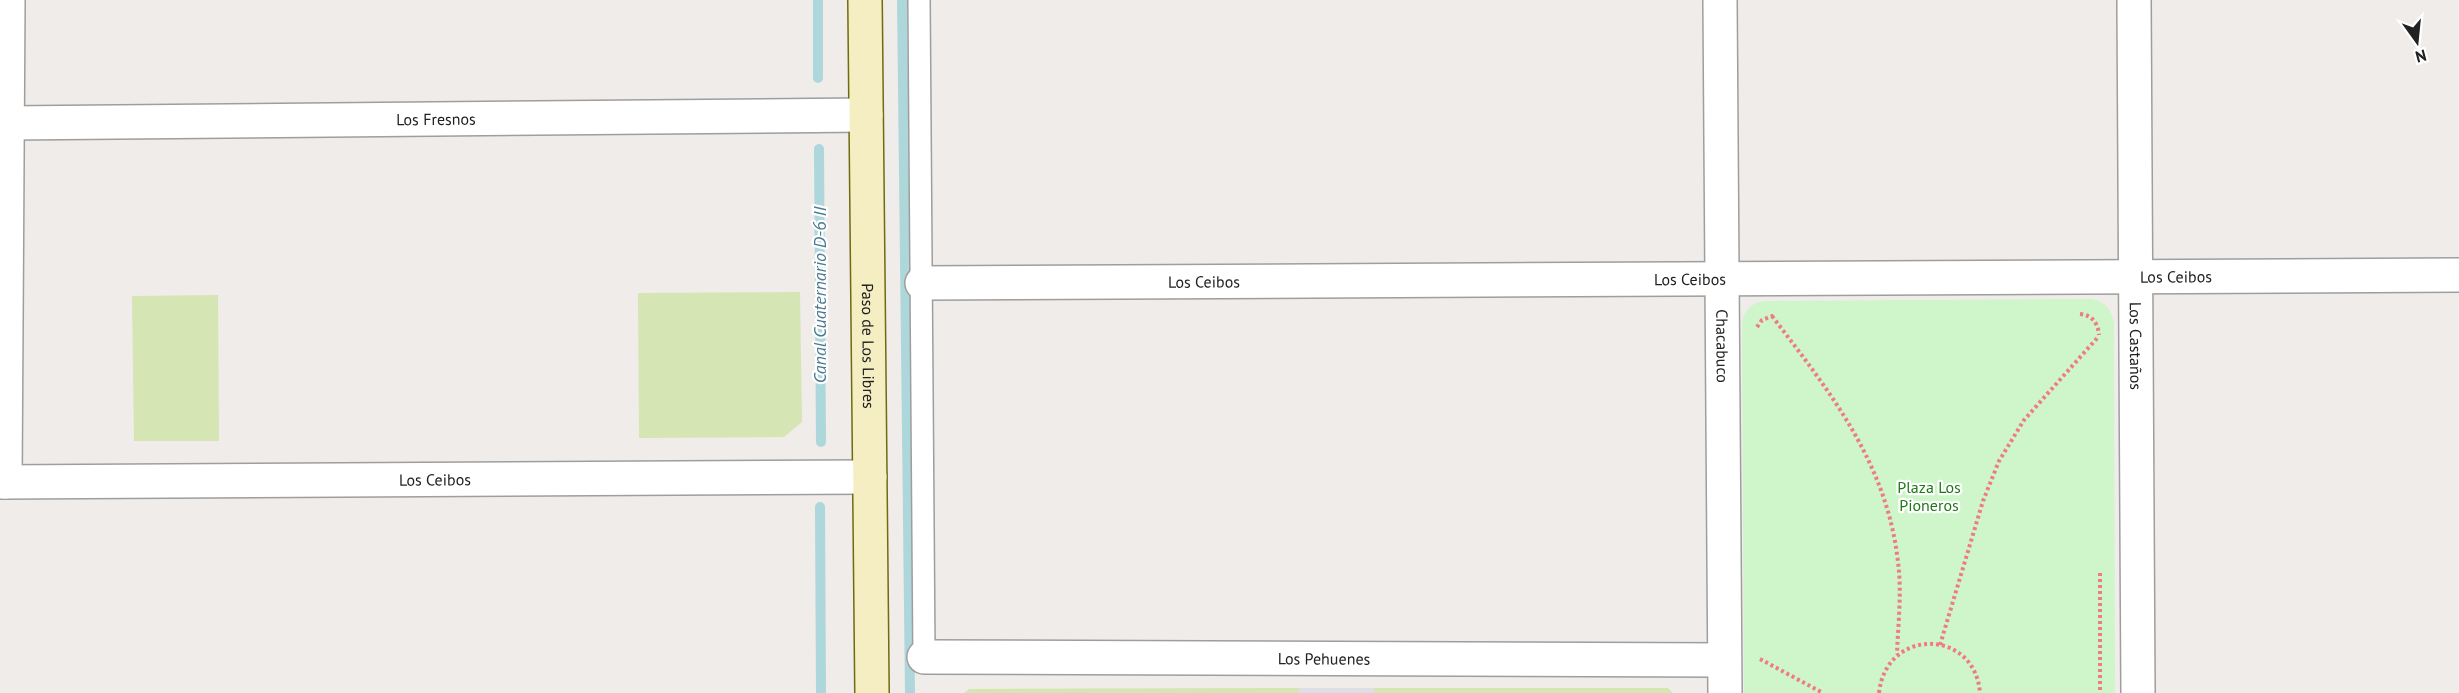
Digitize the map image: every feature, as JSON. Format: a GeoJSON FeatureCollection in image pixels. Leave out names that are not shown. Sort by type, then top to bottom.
{"type":"FeatureCollection","features":[{"type":"Feature","properties":{"kind":"street"},"geometry":{"type":"LineString","coordinates":[[3,482],[8,0]]}},
{"type":"Feature","properties":{"kind":"street","name":"Paso de Los Libres"},"geometry":{"type":"LineString","coordinates":[[865,0],[872,693]]}},
{"type":"Feature","properties":{"kind":"street","name":"Chacabuco"},"geometry":{"type":"LineString","coordinates":[[1720,0],[1725,693]]}},
{"type":"Feature","properties":{"kind":"street","name":"Los Castaños"},"geometry":{"type":"LineString","coordinates":[[2134,0],[2138,693]]}},
{"type":"Feature","properties":{"kind":"street","name":"Los Fresnos"},"geometry":{"type":"LineString","coordinates":[[7,123],[866,115]]}},
{"type":"Feature","properties":{"kind":"street","name":"Los Ceibos"},"geometry":{"type":"LineString","coordinates":[[922,283],[2459,275]]}},
{"type":"Feature","properties":{"kind":"street","name":"Los Ceibos"},"geometry":{"type":"LineString","coordinates":[[3,482],[870,477]]}},
{"type":"Feature","properties":{"kind":"street","name":"Los Pehuenes"},"geometry":{"type":"LineString","coordinates":[[924,657],[1724,660]]}},
{"type":"Feature","properties":{"kind":"lane"},"geometry":{"type":"LineString","coordinates":[[919,0],[924,657]]}},
{"type":"Feature","properties":{"kind":"path"},"geometry":{"type":"LineString","coordinates":[[2078,313],[2094,321],[2099,336],[2099,348]]}},
{"type":"Feature","properties":{"kind":"path"},"geometry":{"type":"LineString","coordinates":[[1756,333],[1762,320],[1774,316],[1841,409],[1862,445],[1892,526],[1898,563],[1898,654]]}},
{"type":"Feature","properties":{"kind":"path"},"geometry":{"type":"LineString","coordinates":[[1940,645],[1983,501],[1999,461],[2024,420],[2099,336]]}},
{"type":"Feature","properties":{"kind":"path"},"geometry":{"type":"LineString","coordinates":[[2100,562],[2100,693]]}},
{"type":"Feature","properties":{"kind":"path"},"geometry":{"type":"LineString","coordinates":[[1879,693],[1884,672],[1898,654],[1918,645],[1940,645],[1961,654],[1969,662],[1978,681],[1980,693]]}},
{"type":"Feature","properties":{"kind":"path"},"geometry":{"type":"LineString","coordinates":[[1757,669],[1757,658],[1823,693]]}},
{"type":"Feature","properties":{"kind":"green space"},"geometry":{"type":"Polygon","coordinates":[[[800,292],[802,422],[784,437],[639,438],[638,293],[800,292]]]}},
{"type":"Feature","properties":{"kind":"green space"},"geometry":{"type":"Polygon","coordinates":[[[218,295],[219,441],[134,441],[132,296],[218,295]]]}},
{"type":"Feature","properties":{"kind":"green space","name":"Plaza Los Pioneros"},"geometry":{"type":"Polygon","coordinates":[[[2091,299],[2107,307],[2114,324],[2115,693],[1744,693],[1742,322],[1747,310],[1756,303],[1764,301],[2091,299]]]}},
{"type":"Feature","properties":{"kind":"green space"},"geometry":{"type":"Polygon","coordinates":[[[1299,688],[1299,693],[964,693],[969,689],[1299,688]]]}},
{"type":"Feature","properties":{"kind":"green space"},"geometry":{"type":"Polygon","coordinates":[[[1374,688],[1668,688],[1673,693],[1374,693],[1374,688]]]}},
{"type":"Feature","properties":{"kind":"shaded area"},"geometry":{"type":"Polygon","coordinates":[[[1299,688],[1374,688],[1374,693],[1299,693],[1299,688]]]}},
{"type":"Feature","properties":{"kind":"waterway","name":"Canal Cuaternario D-6 II"},"geometry":{"type":"LineString","coordinates":[[818,0],[818,78]]}},
{"type":"Feature","properties":{"kind":"waterway"},"geometry":{"type":"LineString","coordinates":[[902,0],[910,693]]}},
{"type":"Feature","properties":{"kind":"waterway","name":"Canal Cuaternario D-6 II"},"geometry":{"type":"LineString","coordinates":[[819,149],[821,442]]}},
{"type":"Feature","properties":{"kind":"waterway","name":"Canal Cuaternario D-6 II"},"geometry":{"type":"LineString","coordinates":[[820,507],[821,693]]}}]}
